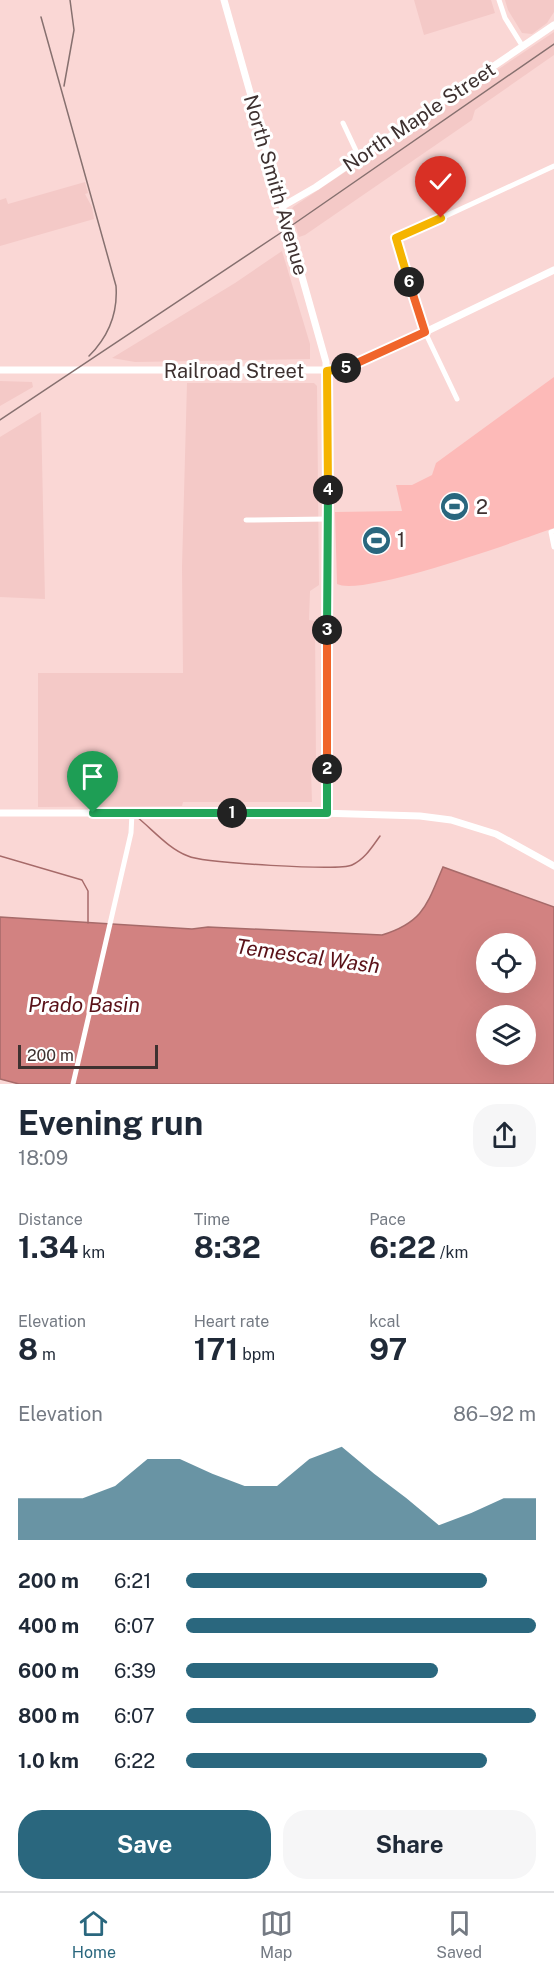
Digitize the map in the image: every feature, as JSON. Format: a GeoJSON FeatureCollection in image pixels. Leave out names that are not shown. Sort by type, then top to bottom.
{"type":"FeatureCollection","features":[{"type":"Feature","properties":{"kind":"main road","name":"North Smith Avenue"},"geometry":{"type":"LineString","coordinates":[[224,0],[327,371],[327,813]]}},
{"type":"Feature","properties":{"kind":"main road","name":"North Maple Street"},"geometry":{"type":"LineString","coordinates":[[283,206],[554,25]]}},
{"type":"Feature","properties":{"kind":"main road","name":"Railroad Street"},"geometry":{"type":"LineString","coordinates":[[0,370],[327,371],[356,365],[554,270]]}},
{"type":"Feature","properties":{"kind":"main road"},"geometry":{"type":"LineString","coordinates":[[0,813],[411,815],[451,820],[496,834],[554,866]]}},
{"type":"Feature","properties":{"kind":"street"},"geometry":{"type":"LineString","coordinates":[[499,0],[505,18],[524,47]]}},
{"type":"Feature","properties":{"kind":"street"},"geometry":{"type":"LineString","coordinates":[[343,123],[359,157]]}},
{"type":"Feature","properties":{"kind":"street"},"geometry":{"type":"LineString","coordinates":[[457,399],[425,332],[396,238],[554,166]]}},
{"type":"Feature","properties":{"kind":"street"},"geometry":{"type":"LineString","coordinates":[[246,520],[328,519]]}},
{"type":"Feature","properties":{"kind":"street"},"geometry":{"type":"LineString","coordinates":[[553,532],[554,547]]}},
{"type":"Feature","properties":{"kind":"street"},"geometry":{"type":"LineString","coordinates":[[73,1084],[128,844],[132,813]]}},
{"type":"Feature","properties":{"kind":"shaded area"},"geometry":{"type":"Polygon","coordinates":[[[414,0],[491,0],[495,13],[424,35],[414,0]]]}},
{"type":"Feature","properties":{"kind":"shaded area"},"geometry":{"type":"Polygon","coordinates":[[[505,0],[554,0],[554,12],[547,23],[532,34],[522,33],[508,10],[505,0]]]}},
{"type":"Feature","properties":{"kind":"shaded area"},"geometry":{"type":"Polygon","coordinates":[[[554,32],[554,55],[475,110],[472,120],[299,237],[291,212],[293,207],[554,32]]]}},
{"type":"Feature","properties":{"kind":"shaded area"},"geometry":{"type":"Polygon","coordinates":[[[85,182],[88,193],[85,194],[92,207],[94,219],[0,246],[0,200],[6,198],[8,204],[85,182]]]}},
{"type":"Feature","properties":{"kind":"shaded area"},"geometry":{"type":"Polygon","coordinates":[[[282,251],[310,344],[310,359],[135,362],[112,358],[235,283],[282,251]]]}},
{"type":"Feature","properties":{"kind":"shaded area"},"geometry":{"type":"Polygon","coordinates":[[[554,377],[554,528],[408,575],[352,586],[337,584],[335,512],[402,511],[396,485],[412,485],[432,475],[436,463],[554,377]]]}},
{"type":"Feature","properties":{"kind":"shaded area"},"geometry":{"type":"Polygon","coordinates":[[[0,381],[32,382],[33,387],[0,406],[0,381]]]}},
{"type":"Feature","properties":{"kind":"shaded area"},"geometry":{"type":"Polygon","coordinates":[[[187,383],[314,383],[317,386],[319,585],[310,591],[309,620],[315,621],[316,766],[311,770],[312,802],[183,802],[182,806],[38,807],[38,673],[183,673],[182,567],[187,383]]]}},
{"type":"Feature","properties":{"kind":"shaded area"},"geometry":{"type":"Polygon","coordinates":[[[41,412],[45,599],[0,597],[0,437],[41,412]]]}},
{"type":"Feature","properties":{"kind":"water","name":"Prado Basin"},"geometry":{"type":"Polygon","coordinates":[[[443,867],[554,907],[554,1084],[19,1084],[0,1079],[0,917],[192,929],[208,927],[382,935],[416,918],[428,901],[443,867]]]}},
{"type":"Feature","properties":{"kind":"waterway"},"geometry":{"type":"LineString","coordinates":[[137,817],[181,853],[199,859],[243,864],[298,867],[352,865],[364,856],[380,836]]}},
{"type":"Feature","properties":{"kind":"waterway"},"geometry":{"type":"LineString","coordinates":[[0,856],[82,880],[88,891],[88,923]]}},
{"type":"Feature","properties":{"kind":"railway"},"geometry":{"type":"LineString","coordinates":[[64,86],[74,30],[70,0]]}},
{"type":"Feature","properties":{"kind":"railway"},"geometry":{"type":"LineString","coordinates":[[41,17],[116,286],[114,315],[111,324],[102,341],[89,356]]}},
{"type":"Feature","properties":{"kind":"railway"},"geometry":{"type":"LineString","coordinates":[[0,420],[288,228],[554,44]]}},
{"type":"Feature","properties":{"kind":"place","name":"2"},"geometry":{"type":"Point","coordinates":[455,507]}},
{"type":"Feature","properties":{"kind":"place","name":"1"},"geometry":{"type":"Point","coordinates":[376,540]}},
{"type":"Feature","properties":{"kind":"route"},"geometry":{"type":"LineString","coordinates":[[93,813],[327,813],[327,371],[356,365],[425,332],[396,238],[441,218]]}},
{"type":"Feature","properties":{"kind":"water label","name":"Temescal Wash"},"geometry":{"type":"Point","coordinates":[308,956]}}]}
